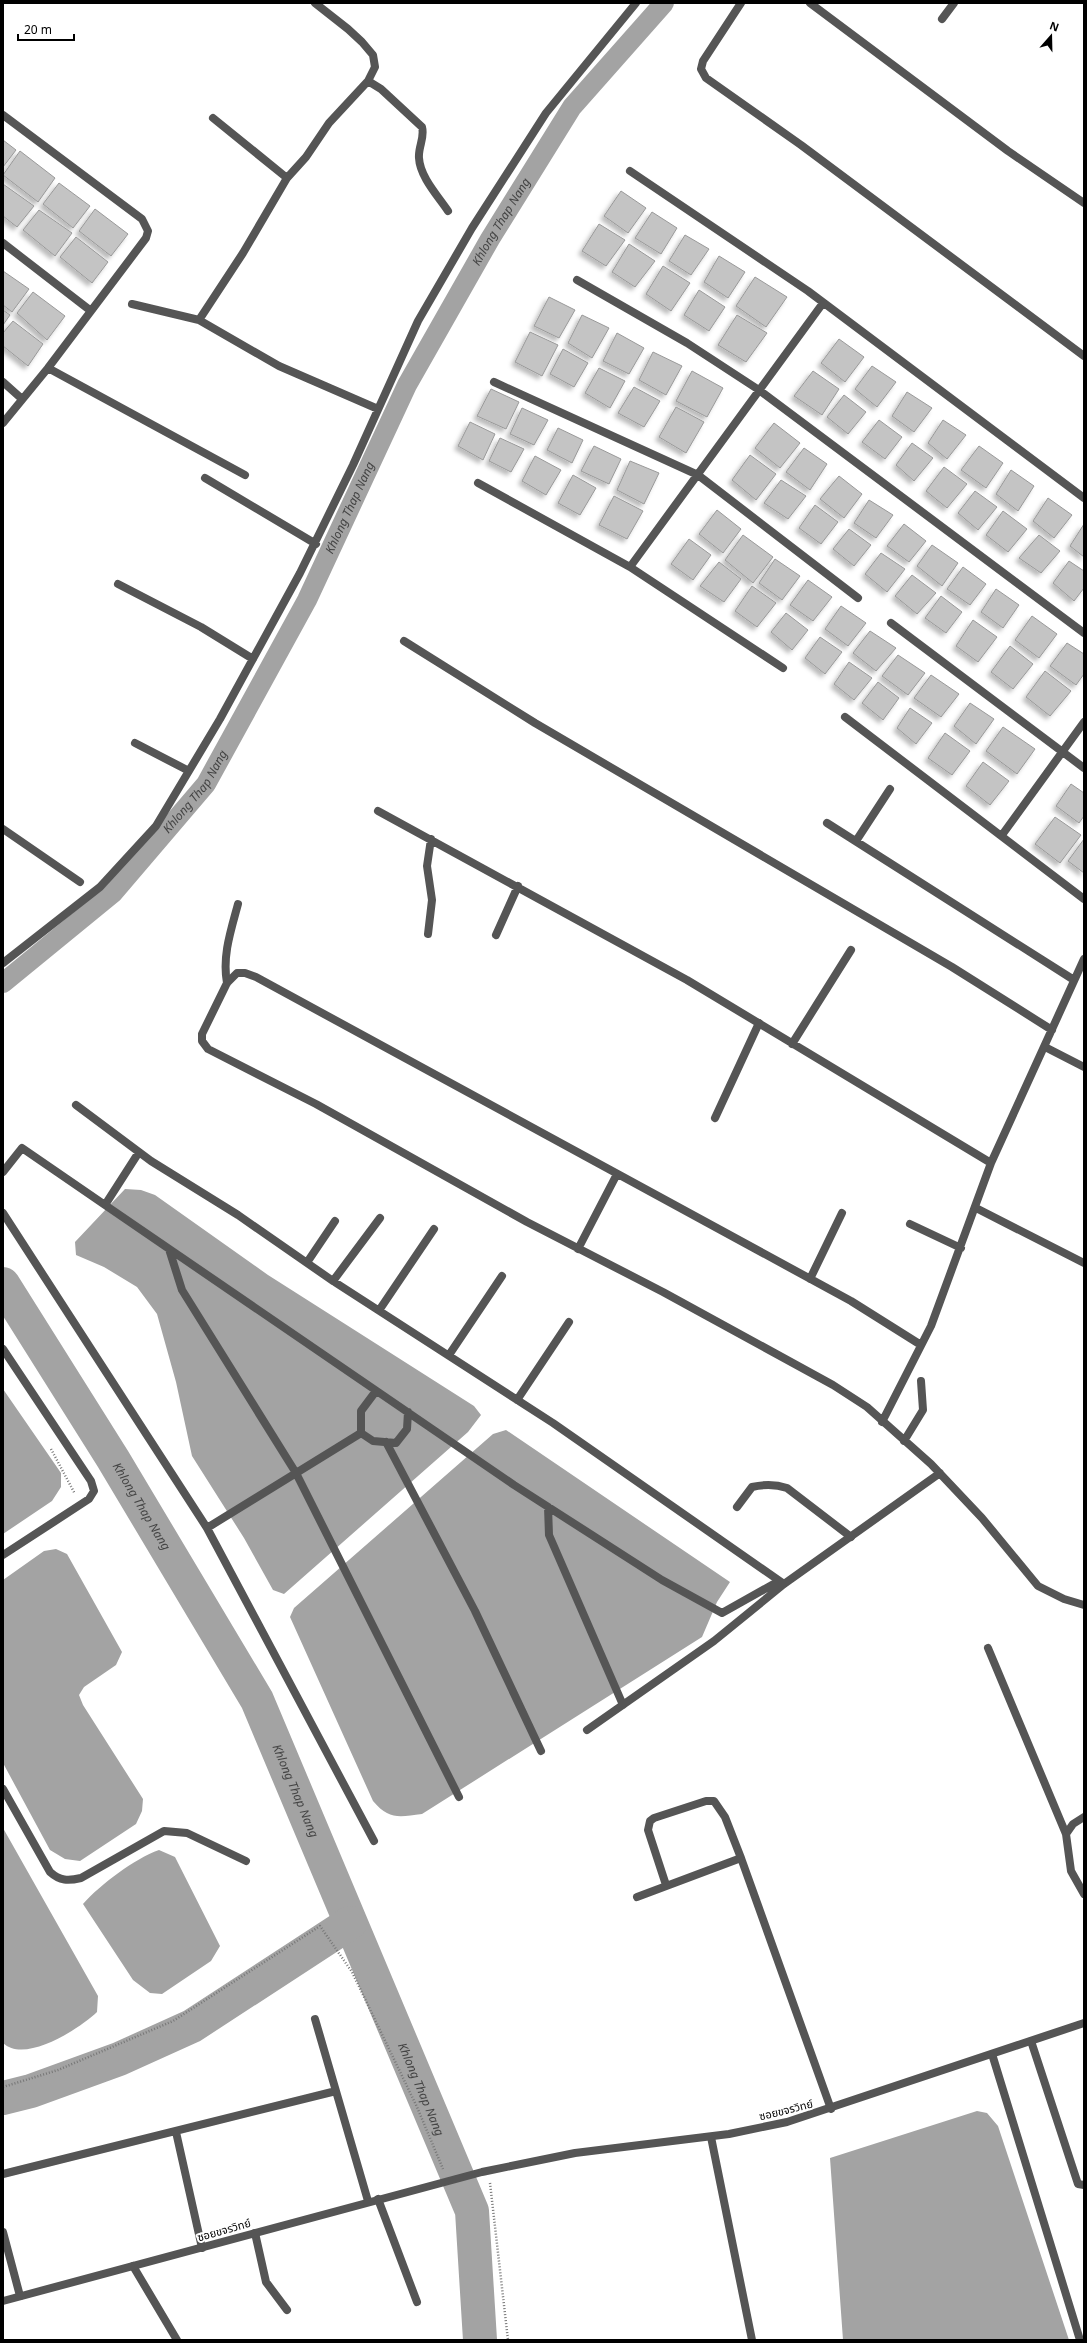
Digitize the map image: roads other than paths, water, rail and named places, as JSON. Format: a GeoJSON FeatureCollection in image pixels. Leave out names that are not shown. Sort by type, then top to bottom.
{"type":"FeatureCollection","features":[{"type":"Feature","properties":{"kind":"street"},"geometry":{"type":"LineString","coordinates":[[199,320],[243,253],[286,178],[306,157],[329,123],[368,81],[375,67],[373,55],[348,29],[315,3]]}},
{"type":"Feature","properties":{"kind":"street"},"geometry":{"type":"LineString","coordinates":[[3,964],[86,900],[124,864],[156,826],[253,659],[316,544],[418,321],[472,228],[546,113],[636,3]]}},
{"type":"Feature","properties":{"kind":"street"},"geometry":{"type":"LineString","coordinates":[[741,3],[703,61],[701,69],[706,78],[801,145],[1084,356]]}},
{"type":"Feature","properties":{"kind":"street"},"geometry":{"type":"LineString","coordinates":[[810,3],[1008,151],[1084,203]]}},
{"type":"Feature","properties":{"kind":"street"},"geometry":{"type":"LineString","coordinates":[[942,19],[954,3]]}},
{"type":"Feature","properties":{"kind":"street"},"geometry":{"type":"LineString","coordinates":[[368,81],[380,89],[422,127],[424,131],[419,158],[423,172],[448,211]]}},
{"type":"Feature","properties":{"kind":"street"},"geometry":{"type":"LineString","coordinates":[[3,115],[142,219],[148,231],[146,238],[48,368],[3,423]]}},
{"type":"Feature","properties":{"kind":"street"},"geometry":{"type":"LineString","coordinates":[[213,118],[286,178]]}},
{"type":"Feature","properties":{"kind":"street"},"geometry":{"type":"LineString","coordinates":[[630,171],[823,302],[1084,498]]}},
{"type":"Feature","properties":{"kind":"street"},"geometry":{"type":"LineString","coordinates":[[3,243],[91,311]]}},
{"type":"Feature","properties":{"kind":"street"},"geometry":{"type":"LineString","coordinates":[[577,280],[687,343],[759,390],[1084,633]]}},
{"type":"Feature","properties":{"kind":"street"},"geometry":{"type":"LineString","coordinates":[[630,567],[823,302]]}},
{"type":"Feature","properties":{"kind":"street"},"geometry":{"type":"LineString","coordinates":[[132,304],[199,320],[279,366],[378,409]]}},
{"type":"Feature","properties":{"kind":"street"},"geometry":{"type":"LineString","coordinates":[[48,368],[245,475]]}},
{"type":"Feature","properties":{"kind":"street"},"geometry":{"type":"LineString","coordinates":[[3,382],[22,399]]}},
{"type":"Feature","properties":{"kind":"street"},"geometry":{"type":"LineString","coordinates":[[494,382],[698,475],[858,598]]}},
{"type":"Feature","properties":{"kind":"street"},"geometry":{"type":"LineString","coordinates":[[205,478],[316,544]]}},
{"type":"Feature","properties":{"kind":"street"},"geometry":{"type":"LineString","coordinates":[[478,483],[630,567],[783,668]]}},
{"type":"Feature","properties":{"kind":"street"},"geometry":{"type":"LineString","coordinates":[[118,584],[201,627],[253,659]]}},
{"type":"Feature","properties":{"kind":"street"},"geometry":{"type":"LineString","coordinates":[[891,623],[1084,768]]}},
{"type":"Feature","properties":{"kind":"street"},"geometry":{"type":"LineString","coordinates":[[404,641],[535,723],[946,963],[1052,1030]]}},
{"type":"Feature","properties":{"kind":"street"},"geometry":{"type":"LineString","coordinates":[[845,717],[1002,835],[1084,899]]}},
{"type":"Feature","properties":{"kind":"street"},"geometry":{"type":"LineString","coordinates":[[1002,835],[1084,722]]}},
{"type":"Feature","properties":{"kind":"street"},"geometry":{"type":"LineString","coordinates":[[136,743],[189,771]]}},
{"type":"Feature","properties":{"kind":"street"},"geometry":{"type":"LineString","coordinates":[[856,841],[890,789]]}},
{"type":"Feature","properties":{"kind":"street"},"geometry":{"type":"LineString","coordinates":[[378,810],[687,980],[991,1163]]}},
{"type":"Feature","properties":{"kind":"street"},"geometry":{"type":"LineString","coordinates":[[827,823],[1074,980]]}},
{"type":"Feature","properties":{"kind":"street"},"geometry":{"type":"LineString","coordinates":[[3,829],[80,882]]}},
{"type":"Feature","properties":{"kind":"street"},"geometry":{"type":"LineString","coordinates":[[428,934],[432,900],[427,866],[431,839]]}},
{"type":"Feature","properties":{"kind":"street"},"geometry":{"type":"LineString","coordinates":[[496,935],[518,886]]}},
{"type":"Feature","properties":{"kind":"street"},"geometry":{"type":"LineString","coordinates":[[227,983],[224,968],[226,951],[238,904]]}},
{"type":"Feature","properties":{"kind":"street"},"geometry":{"type":"LineString","coordinates":[[792,1044],[851,950]]}},
{"type":"Feature","properties":{"kind":"street"},"geometry":{"type":"LineString","coordinates":[[882,1422],[931,1326],[976,1208],[991,1163],[1084,959]]}},
{"type":"Feature","properties":{"kind":"street"},"geometry":{"type":"LineString","coordinates":[[921,1345],[810,1279],[256,977],[245,973],[237,973],[227,983],[202,1034],[202,1041],[208,1049],[316,1104],[578,1249],[649,1285],[833,1385],[867,1408],[940,1473],[982,1518],[1038,1586],[1064,1599],[1084,1605]]}},
{"type":"Feature","properties":{"kind":"street"},"geometry":{"type":"LineString","coordinates":[[715,1118],[759,1023]]}},
{"type":"Feature","properties":{"kind":"street"},"geometry":{"type":"LineString","coordinates":[[1045,1047],[1084,1067]]}},
{"type":"Feature","properties":{"kind":"street"},"geometry":{"type":"LineString","coordinates":[[76,1105],[139,1152],[308,1261],[333,1281],[380,1309],[517,1400],[782,1582]]}},
{"type":"Feature","properties":{"kind":"street"},"geometry":{"type":"LineString","coordinates":[[3,1172],[22,1148],[548,1507],[662,1580],[722,1613],[782,1582],[851,1537],[940,1473]]}},
{"type":"Feature","properties":{"kind":"street"},"geometry":{"type":"LineString","coordinates":[[105,1205],[139,1152]]}},
{"type":"Feature","properties":{"kind":"street"},"geometry":{"type":"LineString","coordinates":[[578,1249],[617,1174]]}},
{"type":"Feature","properties":{"kind":"street"},"geometry":{"type":"LineString","coordinates":[[976,1208],[1084,1263]]}},
{"type":"Feature","properties":{"kind":"street"},"geometry":{"type":"LineString","coordinates":[[810,1279],[842,1212]]}},
{"type":"Feature","properties":{"kind":"street"},"geometry":{"type":"LineString","coordinates":[[3,1213],[207,1528],[374,1841]]}},
{"type":"Feature","properties":{"kind":"street"},"geometry":{"type":"LineString","coordinates":[[333,1281],[380,1218]]}},
{"type":"Feature","properties":{"kind":"street"},"geometry":{"type":"LineString","coordinates":[[308,1261],[334,1221]]}},
{"type":"Feature","properties":{"kind":"street"},"geometry":{"type":"LineString","coordinates":[[910,1224],[961,1248]]}},
{"type":"Feature","properties":{"kind":"street"},"geometry":{"type":"LineString","coordinates":[[380,1309],[434,1229]]}},
{"type":"Feature","properties":{"kind":"street"},"geometry":{"type":"LineString","coordinates":[[169,1249],[182,1290],[296,1473],[459,1797]]}},
{"type":"Feature","properties":{"kind":"street"},"geometry":{"type":"LineString","coordinates":[[448,1355],[502,1276]]}},
{"type":"Feature","properties":{"kind":"street"},"geometry":{"type":"LineString","coordinates":[[517,1400],[569,1322]]}},
{"type":"Feature","properties":{"kind":"street"},"geometry":{"type":"LineString","coordinates":[[3,1349],[91,1481],[94,1491],[90,1500],[3,1555]]}},
{"type":"Feature","properties":{"kind":"street"},"geometry":{"type":"LineString","coordinates":[[904,1441],[923,1410],[921,1380]]}},
{"type":"Feature","properties":{"kind":"street"},"geometry":{"type":"LineString","coordinates":[[361,1433],[362,1411],[376,1391]]}},
{"type":"Feature","properties":{"kind":"street"},"geometry":{"type":"LineString","coordinates":[[361,1433],[373,1442],[396,1443],[408,1429],[408,1412]]}},
{"type":"Feature","properties":{"kind":"street"},"geometry":{"type":"LineString","coordinates":[[207,1528],[361,1433]]}},
{"type":"Feature","properties":{"kind":"street"},"geometry":{"type":"LineString","coordinates":[[386,1442],[475,1611],[541,1751]]}},
{"type":"Feature","properties":{"kind":"street"},"geometry":{"type":"LineString","coordinates":[[737,1507],[752,1487],[764,1484],[777,1485],[787,1488],[851,1537]]}},
{"type":"Feature","properties":{"kind":"street"},"geometry":{"type":"LineString","coordinates":[[548,1507],[549,1535],[623,1705]]}},
{"type":"Feature","properties":{"kind":"street"},"geometry":{"type":"LineString","coordinates":[[587,1730],[714,1641],[782,1582]]}},
{"type":"Feature","properties":{"kind":"street"},"geometry":{"type":"LineString","coordinates":[[988,1648],[1066,1834],[1071,1871],[1084,1894]]}},
{"type":"Feature","properties":{"kind":"street"},"geometry":{"type":"LineString","coordinates":[[3,1789],[50,1872],[57,1878],[68,1881],[81,1878],[164,1830],[187,1834],[246,1861]]}},
{"type":"Feature","properties":{"kind":"street"},"geometry":{"type":"LineString","coordinates":[[666,1885],[648,1830],[650,1821],[654,1818],[706,1801],[714,1801],[725,1817],[741,1858],[831,2109]]}},
{"type":"Feature","properties":{"kind":"street"},"geometry":{"type":"LineString","coordinates":[[1066,1834],[1074,1824],[1084,1817]]}},
{"type":"Feature","properties":{"kind":"street"},"geometry":{"type":"LineString","coordinates":[[637,1897],[741,1858]]}},
{"type":"Feature","properties":{"kind":"street"},"geometry":{"type":"LineString","coordinates":[[314,2019],[368,2202]]}},
{"type":"Feature","properties":{"kind":"street","name":"ซอยขจรวิทย์"},"geometry":{"type":"LineString","coordinates":[[3,2300],[486,2171],[575,2153],[711,2137],[787,2122],[831,2109],[1084,2023]]}},
{"type":"Feature","properties":{"kind":"street"},"geometry":{"type":"LineString","coordinates":[[1031,2040],[1078,2184],[1084,2185]]}},
{"type":"Feature","properties":{"kind":"street"},"geometry":{"type":"LineString","coordinates":[[992,2054],[1080,2340]]}},
{"type":"Feature","properties":{"kind":"street"},"geometry":{"type":"LineString","coordinates":[[3,2174],[336,2091]]}},
{"type":"Feature","properties":{"kind":"street"},"geometry":{"type":"LineString","coordinates":[[176,2132],[202,2248]]}},
{"type":"Feature","properties":{"kind":"street"},"geometry":{"type":"LineString","coordinates":[[711,2137],[752,2340]]}},
{"type":"Feature","properties":{"kind":"street"},"geometry":{"type":"LineString","coordinates":[[378,2199],[416,2302]]}},
{"type":"Feature","properties":{"kind":"street"},"geometry":{"type":"LineString","coordinates":[[3,2232],[20,2296]]}},
{"type":"Feature","properties":{"kind":"street"},"geometry":{"type":"LineString","coordinates":[[255,2233],[266,2282],[287,2310]]}},
{"type":"Feature","properties":{"kind":"street"},"geometry":{"type":"LineString","coordinates":[[133,2266],[177,2340]]}},
{"type":"Feature","properties":{"kind":"waterway","name":"Khlong Thap Nang"},"geometry":{"type":"LineString","coordinates":[[3,983],[113,893],[206,784],[307,600],[407,385],[490,239],[572,107],[664,3]]}},
{"type":"Feature","properties":{"kind":"waterway","name":"Khlong Thap Nang"},"geometry":{"type":"LineString","coordinates":[[3,1284],[113,1459],[257,1700],[472,2211],[480,2340]]}},
{"type":"Feature","properties":{"kind":"waterway"},"geometry":{"type":"LineString","coordinates":[[3,2098],[31,2091],[119,2059],[192,2026],[350,1923]]}}]}
